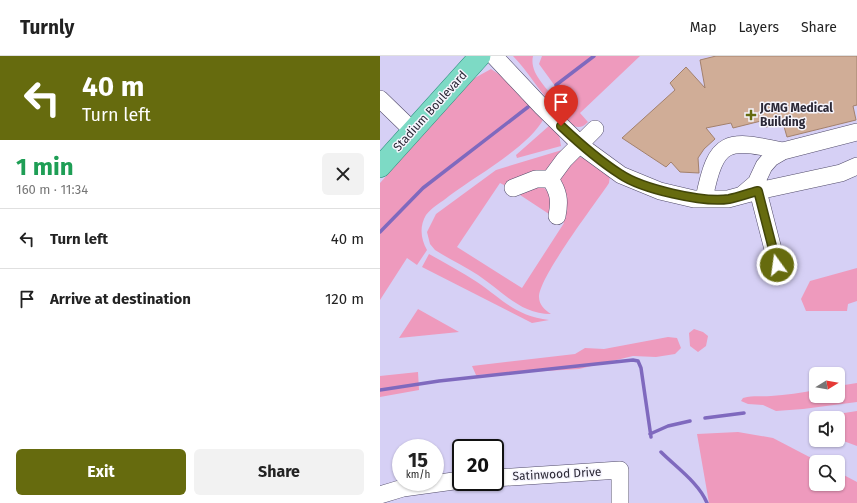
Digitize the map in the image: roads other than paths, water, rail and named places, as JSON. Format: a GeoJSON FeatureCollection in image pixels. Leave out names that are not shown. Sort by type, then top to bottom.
{"type":"FeatureCollection","features":[{"type":"Feature","properties":{"kind":"main road","name":"Stadium Boulevard"},"geometry":{"type":"LineString","coordinates":[[380,167],[480,56]]}},
{"type":"Feature","properties":{"kind":"street"},"geometry":{"type":"LineString","coordinates":[[494,56],[580,144],[621,176],[660,191],[694,199],[728,199],[841,173],[857,166]]}},
{"type":"Feature","properties":{"kind":"street"},"geometry":{"type":"LineString","coordinates":[[380,99],[412,130]]}},
{"type":"Feature","properties":{"kind":"street"},"geometry":{"type":"LineString","coordinates":[[513,188],[536,179],[550,179],[595,129]]}},
{"type":"Feature","properties":{"kind":"street"},"geometry":{"type":"LineString","coordinates":[[742,195],[756,183],[764,166],[771,158],[784,151],[857,132]]}},
{"type":"Feature","properties":{"kind":"street"},"geometry":{"type":"LineString","coordinates":[[704,199],[713,163],[720,153],[728,146],[746,144],[784,151]]}},
{"type":"Feature","properties":{"kind":"street"},"geometry":{"type":"LineString","coordinates":[[550,179],[557,189],[560,200],[557,216]]}},
{"type":"Feature","properties":{"kind":"street"},"geometry":{"type":"LineString","coordinates":[[758,191],[777,265]]}},
{"type":"Feature","properties":{"kind":"street","name":"Satinwood Drive"},"geometry":{"type":"LineString","coordinates":[[504,477],[620,470],[620,503]]}},
{"type":"Feature","properties":{"kind":"street"},"geometry":{"type":"LineString","coordinates":[[380,495],[403,496],[452,482]]}},
{"type":"Feature","properties":{"kind":"waterway"},"geometry":{"type":"LineString","coordinates":[[556,85],[594,56]]}},
{"type":"Feature","properties":{"kind":"waterway"},"geometry":{"type":"LineString","coordinates":[[380,232],[423,188],[528,107]]}},
{"type":"Feature","properties":{"kind":"waterway"},"geometry":{"type":"LineString","coordinates":[[380,390],[439,381],[633,360],[638,361],[641,368],[651,437]]}},
{"type":"Feature","properties":{"kind":"waterway"},"geometry":{"type":"LineString","coordinates":[[705,418],[744,413]]}},
{"type":"Feature","properties":{"kind":"waterway"},"geometry":{"type":"LineString","coordinates":[[650,434],[668,426],[690,421]]}},
{"type":"Feature","properties":{"kind":"waterway"},"geometry":{"type":"LineString","coordinates":[[661,452],[693,482],[707,503]]}},
{"type":"Feature","properties":{"kind":"place","name":"JCMG Medical Building"},"geometry":{"type":"Point","coordinates":[751,115]}}]}
